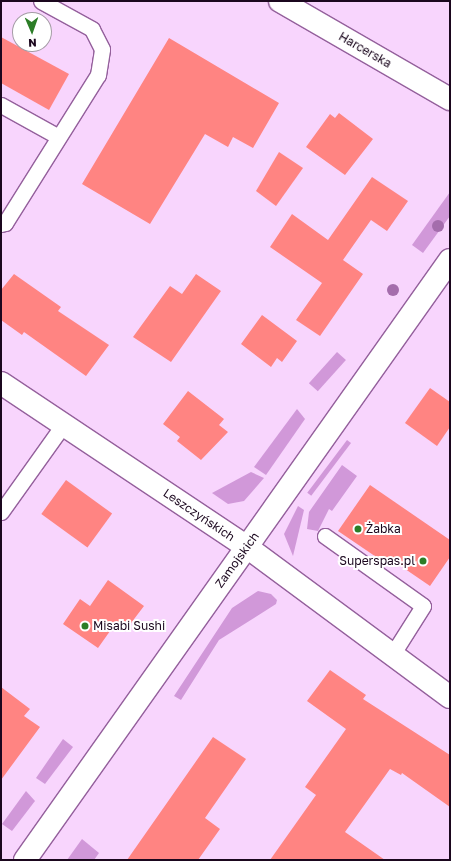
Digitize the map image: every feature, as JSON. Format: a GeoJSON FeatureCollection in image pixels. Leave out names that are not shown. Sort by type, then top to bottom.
{"type":"FeatureCollection","features":[{"type":"Feature","properties":{"kind":"street","name":"Harcerska"},"geometry":{"type":"LineString","coordinates":[[280,1],[450,99]]}},
{"type":"Feature","properties":{"kind":"street","name":"Zamojskich"},"geometry":{"type":"LineString","coordinates":[[25,860],[450,260]]}},
{"type":"Feature","properties":{"kind":"street","name":"Leszczyńskich"},"geometry":{"type":"LineString","coordinates":[[1,384],[247,547],[450,697]]}},
{"type":"Feature","properties":{"kind":"lane"},"geometry":{"type":"LineString","coordinates":[[1,224],[5,223],[57,136],[98,75],[102,49],[92,29],[41,1]]}},
{"type":"Feature","properties":{"kind":"lane"},"geometry":{"type":"LineString","coordinates":[[1,105],[57,136]]}},
{"type":"Feature","properties":{"kind":"lane"},"geometry":{"type":"LineString","coordinates":[[1,512],[63,425]]}},
{"type":"Feature","properties":{"kind":"lane"},"geometry":{"type":"LineString","coordinates":[[325,536],[423,606],[392,655]]}},
{"type":"Feature","properties":{"kind":"shaded area"},"geometry":{"type":"Polygon","coordinates":[[[450,192],[450,216],[423,253],[412,245],[450,192]]]}},
{"type":"Feature","properties":{"kind":"shaded area"},"geometry":{"type":"Polygon","coordinates":[[[337,352],[346,360],[318,391],[309,383],[337,352]]]}},
{"type":"Feature","properties":{"kind":"shaded area"},"geometry":{"type":"Polygon","coordinates":[[[297,409],[305,419],[266,475],[254,467],[297,409]]]}},
{"type":"Feature","properties":{"kind":"shaded area"},"geometry":{"type":"Polygon","coordinates":[[[347,440],[351,443],[311,496],[307,493],[347,440]]]}},
{"type":"Feature","properties":{"kind":"shaded area"},"geometry":{"type":"Polygon","coordinates":[[[342,465],[357,476],[332,511],[329,509],[318,531],[307,529],[309,512],[342,465]]]}},
{"type":"Feature","properties":{"kind":"shaded area"},"geometry":{"type":"Polygon","coordinates":[[[251,472],[264,478],[244,501],[228,504],[212,493],[251,472]]]}},
{"type":"Feature","properties":{"kind":"shaded area"},"geometry":{"type":"Polygon","coordinates":[[[298,506],[304,510],[293,556],[284,534],[298,506]]]}},
{"type":"Feature","properties":{"kind":"shaded area"},"geometry":{"type":"Polygon","coordinates":[[[258,591],[271,594],[277,600],[276,604],[219,640],[181,700],[174,696],[232,608],[258,591]]]}},
{"type":"Feature","properties":{"kind":"shaded area"},"geometry":{"type":"Polygon","coordinates":[[[63,739],[73,747],[45,784],[36,778],[63,739]]]}},
{"type":"Feature","properties":{"kind":"shaded area"},"geometry":{"type":"Polygon","coordinates":[[[26,791],[35,801],[12,831],[2,824],[26,791]]]}},
{"type":"Feature","properties":{"kind":"shaded area"},"geometry":{"type":"Polygon","coordinates":[[[82,839],[99,853],[94,860],[67,860],[82,839]]]}},
{"type":"Feature","properties":{"kind":"building"},"geometry":{"type":"Polygon","coordinates":[[[1,37],[12,43],[12,52],[29,52],[69,74],[49,110],[1,83],[1,37]]]}},
{"type":"Feature","properties":{"kind":"building"},"geometry":{"type":"Polygon","coordinates":[[[169,38],[279,103],[253,148],[233,137],[228,147],[205,134],[150,224],[82,184],[169,38]]]}},
{"type":"Feature","properties":{"kind":"building"},"geometry":{"type":"Polygon","coordinates":[[[339,113],[373,139],[345,175],[306,147],[330,114],[335,118],[339,113]]]}},
{"type":"Feature","properties":{"kind":"building"},"geometry":{"type":"Polygon","coordinates":[[[279,152],[303,168],[276,206],[256,191],[279,152]]]}},
{"type":"Feature","properties":{"kind":"building"},"geometry":{"type":"Polygon","coordinates":[[[372,177],[408,201],[387,231],[371,220],[343,260],[363,274],[320,336],[296,320],[322,283],[270,247],[292,214],[328,240],[372,177]]]}},
{"type":"Feature","properties":{"kind":"building"},"geometry":{"type":"Polygon","coordinates":[[[14,274],[61,307],[58,311],[109,345],[86,376],[24,332],[22,335],[1,320],[1,290],[14,274]]]}},
{"type":"Feature","properties":{"kind":"building"},"geometry":{"type":"Polygon","coordinates":[[[196,274],[221,291],[171,362],[133,337],[170,286],[182,294],[196,274]]]}},
{"type":"Feature","properties":{"kind":"building"},"geometry":{"type":"Polygon","coordinates":[[[262,315],[297,341],[282,362],[277,358],[271,367],[241,344],[262,315]]]}},
{"type":"Feature","properties":{"kind":"building"},"geometry":{"type":"Polygon","coordinates":[[[430,388],[450,402],[450,427],[437,446],[405,423],[430,388]]]}},
{"type":"Feature","properties":{"kind":"building"},"geometry":{"type":"Polygon","coordinates":[[[188,391],[224,419],[219,425],[228,432],[201,460],[177,441],[180,437],[163,424],[188,391]]]}},
{"type":"Feature","properties":{"kind":"building"},"geometry":{"type":"Polygon","coordinates":[[[66,480],[112,514],[87,547],[41,514],[66,480]]]}},
{"type":"Feature","properties":{"kind":"building"},"geometry":{"type":"Polygon","coordinates":[[[370,485],[450,540],[450,557],[430,586],[392,560],[388,565],[338,531],[370,485]]]}},
{"type":"Feature","properties":{"kind":"building"},"geometry":{"type":"Polygon","coordinates":[[[108,580],[144,606],[125,631],[115,624],[98,648],[63,624],[80,599],[90,606],[108,580]]]}},
{"type":"Feature","properties":{"kind":"building"},"geometry":{"type":"Polygon","coordinates":[[[330,670],[366,695],[363,699],[450,755],[450,807],[402,773],[401,775],[390,769],[345,832],[385,860],[270,860],[316,795],[305,787],[346,729],[307,701],[330,670]]]}},
{"type":"Feature","properties":{"kind":"building"},"geometry":{"type":"Polygon","coordinates":[[[1,687],[30,709],[24,716],[40,727],[1,780],[1,687]]]}},
{"type":"Feature","properties":{"kind":"building"},"geometry":{"type":"Polygon","coordinates":[[[213,737],[246,759],[205,818],[220,829],[198,860],[127,860],[213,737]]]}},
{"type":"Feature","properties":{"kind":"place","name":"Żabka"},"geometry":{"type":"Point","coordinates":[358,529]}},
{"type":"Feature","properties":{"kind":"place","name":"Superspas.pl"},"geometry":{"type":"Point","coordinates":[423,561]}},
{"type":"Feature","properties":{"kind":"place","name":"Misabi Sushi"},"geometry":{"type":"Point","coordinates":[85,626]}}]}
